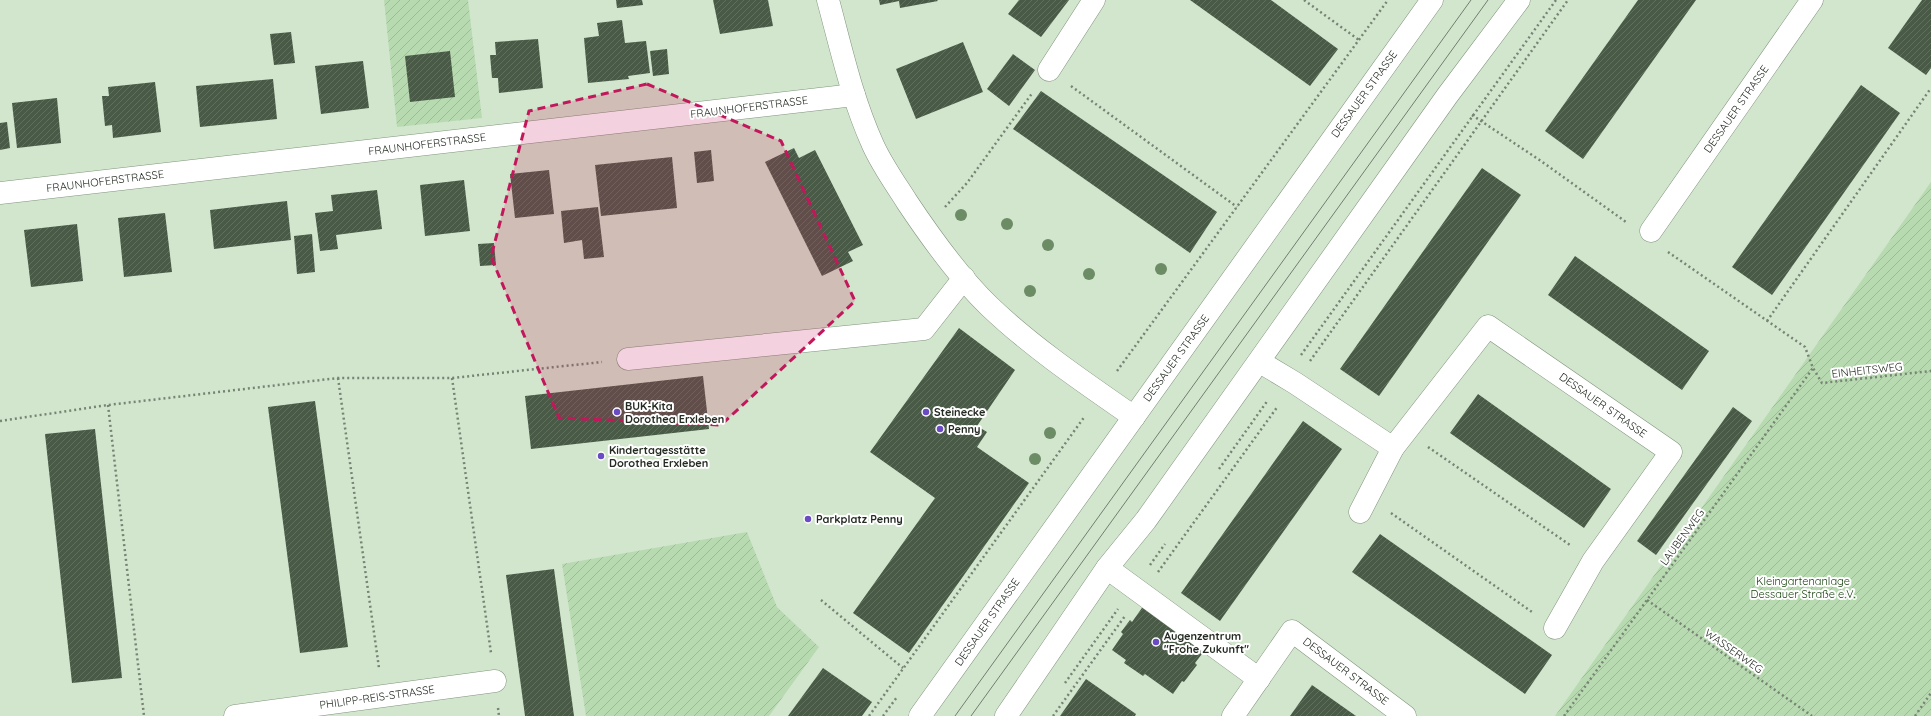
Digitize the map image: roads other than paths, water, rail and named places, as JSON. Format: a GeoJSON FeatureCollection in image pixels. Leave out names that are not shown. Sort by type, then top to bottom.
{"type":"FeatureCollection","features":[{"type":"Feature","properties":{"kind":"main road"},"geometry":{"type":"LineString","coordinates":[[828,0],[854,95],[873,144],[888,173],[925,229],[964,278],[989,306],[1026,338],[1134,417]]}},
{"type":"Feature","properties":{"kind":"main road"},"geometry":{"type":"LineString","coordinates":[[1049,70],[1094,0]]}},
{"type":"Feature","properties":{"kind":"main road","name":"DESSAUER STRASSE"},"geometry":{"type":"LineString","coordinates":[[920,716],[1432,0]]}},
{"type":"Feature","properties":{"kind":"main road"},"geometry":{"type":"LineString","coordinates":[[1006,716],[1107,568],[1146,520],[1260,362],[1447,96],[1519,0]]}},
{"type":"Feature","properties":{"kind":"main road","name":"DESSAUER STRASSE"},"geometry":{"type":"LineString","coordinates":[[1647,232],[1812,0]]}},
{"type":"Feature","properties":{"kind":"main road","name":"FRAUNHOFERSTRASSE"},"geometry":{"type":"LineString","coordinates":[[0,193],[854,95]]}},
{"type":"Feature","properties":{"kind":"main road"},"geometry":{"type":"LineString","coordinates":[[628,359],[924,329],[964,278]]}},
{"type":"Feature","properties":{"kind":"main road","name":"DESSAUER STRASSE"},"geometry":{"type":"LineString","coordinates":[[1364,504],[1400,440],[1488,326],[1495,330],[1671,452],[1593,561],[1555,628]]}},
{"type":"Feature","properties":{"kind":"main road"},"geometry":{"type":"LineString","coordinates":[[1260,362],[1295,383],[1400,440]]}},
{"type":"Feature","properties":{"kind":"main road"},"geometry":{"type":"LineString","coordinates":[[1107,568],[1259,679]]}},
{"type":"Feature","properties":{"kind":"main road","name":"DESSAUER STRASSE"},"geometry":{"type":"LineString","coordinates":[[1233,716],[1292,631],[1405,716]]}},
{"type":"Feature","properties":{"kind":"main road","name":"PHILIPP-REIS-STRASSE"},"geometry":{"type":"LineString","coordinates":[[235,716],[495,681]]}},
{"type":"Feature","properties":{"kind":"tram line"},"geometry":{"type":"LineString","coordinates":[[955,716],[1471,0]]}},
{"type":"Feature","properties":{"kind":"tram line"},"geometry":{"type":"LineString","coordinates":[[971,716],[1488,0]]}},
{"type":"Feature","properties":{"kind":"place","name":"BUK-Kita Dorothea Erxleben"},"geometry":{"type":"Point","coordinates":[617,412]}},
{"type":"Feature","properties":{"kind":"place","name":"Steinecke"},"geometry":{"type":"Point","coordinates":[926,412]}},
{"type":"Feature","properties":{"kind":"place","name":"Penny"},"geometry":{"type":"Point","coordinates":[940,429]}},
{"type":"Feature","properties":{"kind":"place","name":"Kindertagesstätte Dorothea Erxleben"},"geometry":{"type":"Point","coordinates":[601,456]}},
{"type":"Feature","properties":{"kind":"place","name":"Parkplatz Penny"},"geometry":{"type":"Point","coordinates":[808,519]}},
{"type":"Feature","properties":{"kind":"place","name":"Augenzentrum \"Frohe Zukunft\""},"geometry":{"type":"Point","coordinates":[1156,642]}},
{"type":"Feature","properties":{"kind":"park label","name":"Kleingartenanlage Dessauer Straße e.V."},"geometry":{"type":"Point","coordinates":[1803,587]}}]}
